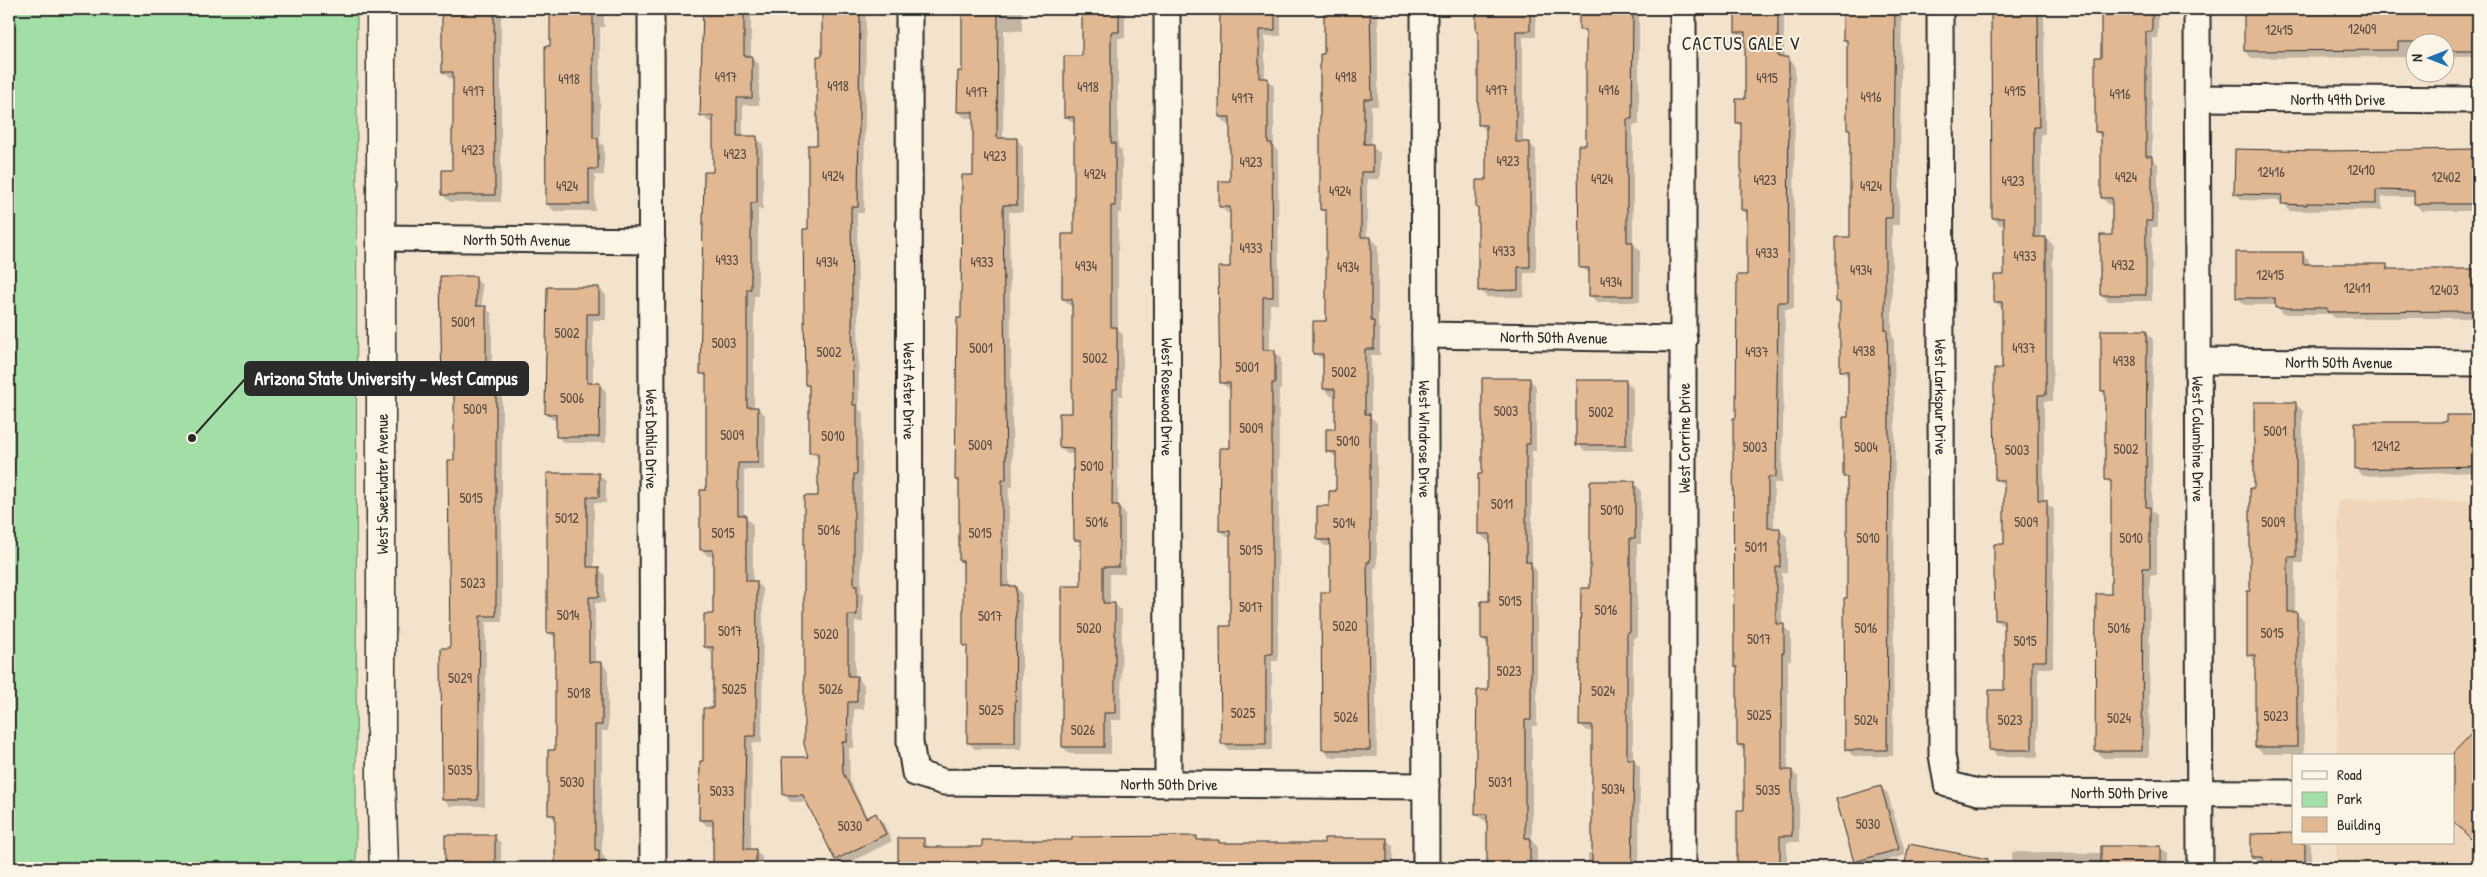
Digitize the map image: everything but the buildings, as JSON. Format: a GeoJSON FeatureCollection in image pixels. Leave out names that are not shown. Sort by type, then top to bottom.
{"type":"FeatureCollection","features":[{"type":"Feature","properties":{"kind":"street","name":"West Sweetwater Avenue"},"geometry":{"type":"LineString","coordinates":[[381,9],[382,777],[384,868]]}},
{"type":"Feature","properties":{"kind":"street","name":"West Dahlia Drive"},"geometry":{"type":"LineString","coordinates":[[651,9],[652,868]]}},
{"type":"Feature","properties":{"kind":"street","name":"West Aster Drive"},"geometry":{"type":"LineString","coordinates":[[909,9],[910,742],[915,773]]}},
{"type":"Feature","properties":{"kind":"street","name":"West Rosewood Drive"},"geometry":{"type":"LineString","coordinates":[[1167,9],[1168,784]]}},
{"type":"Feature","properties":{"kind":"street","name":"West Windrose Drive"},"geometry":{"type":"LineString","coordinates":[[1424,9],[1426,868]]}},
{"type":"Feature","properties":{"kind":"street","name":"West Corrine Drive"},"geometry":{"type":"LineString","coordinates":[[1683,9],[1683,868]]}},
{"type":"Feature","properties":{"kind":"street","name":"West Larkspur Drive"},"geometry":{"type":"LineString","coordinates":[[1940,9],[1942,745],[1947,784]]}},
{"type":"Feature","properties":{"kind":"street","name":"West Columbine Drive"},"geometry":{"type":"LineString","coordinates":[[2197,9],[2200,361],[2200,868]]}},
{"type":"Feature","properties":{"kind":"street","name":"North 49th Drive"},"geometry":{"type":"LineString","coordinates":[[2197,98],[2478,100]]}},
{"type":"Feature","properties":{"kind":"street","name":"North 50th Avenue"},"geometry":{"type":"LineString","coordinates":[[382,238],[652,241]]}},
{"type":"Feature","properties":{"kind":"street","name":"North 50th Avenue"},"geometry":{"type":"LineString","coordinates":[[1425,335],[1684,339]]}},
{"type":"Feature","properties":{"kind":"street","name":"North 50th Avenue"},"geometry":{"type":"LineString","coordinates":[[2200,361],[2478,363]]}},
{"type":"Feature","properties":{"kind":"street","name":"North 50th Drive"},"geometry":{"type":"LineString","coordinates":[[915,773],[944,782],[1426,786]]}},
{"type":"Feature","properties":{"kind":"street","name":"North 50th Drive"},"geometry":{"type":"LineString","coordinates":[[1947,784],[1978,792],[2292,793]]}},
{"type":"Feature","properties":{"kind":"shaded area"},"geometry":{"type":"Polygon","coordinates":[[[2338,499],[2478,501],[2478,868],[2336,868],[2336,844],[2454,844],[2454,754],[2337,754],[2338,499]]]}},
{"type":"Feature","properties":{"kind":"green space"},"geometry":{"type":"Polygon","coordinates":[[[9,9],[357,9],[356,868],[9,868],[9,9]]]}},
{"type":"Feature","properties":{"kind":"place","name":"Arizona State University - West Campus"},"geometry":{"type":"Point","coordinates":[192,438]}},
{"type":"Feature","properties":{"kind":"district","name":"CACTUS GALE V"},"geometry":{"type":"Point","coordinates":[1741,44]}}]}
